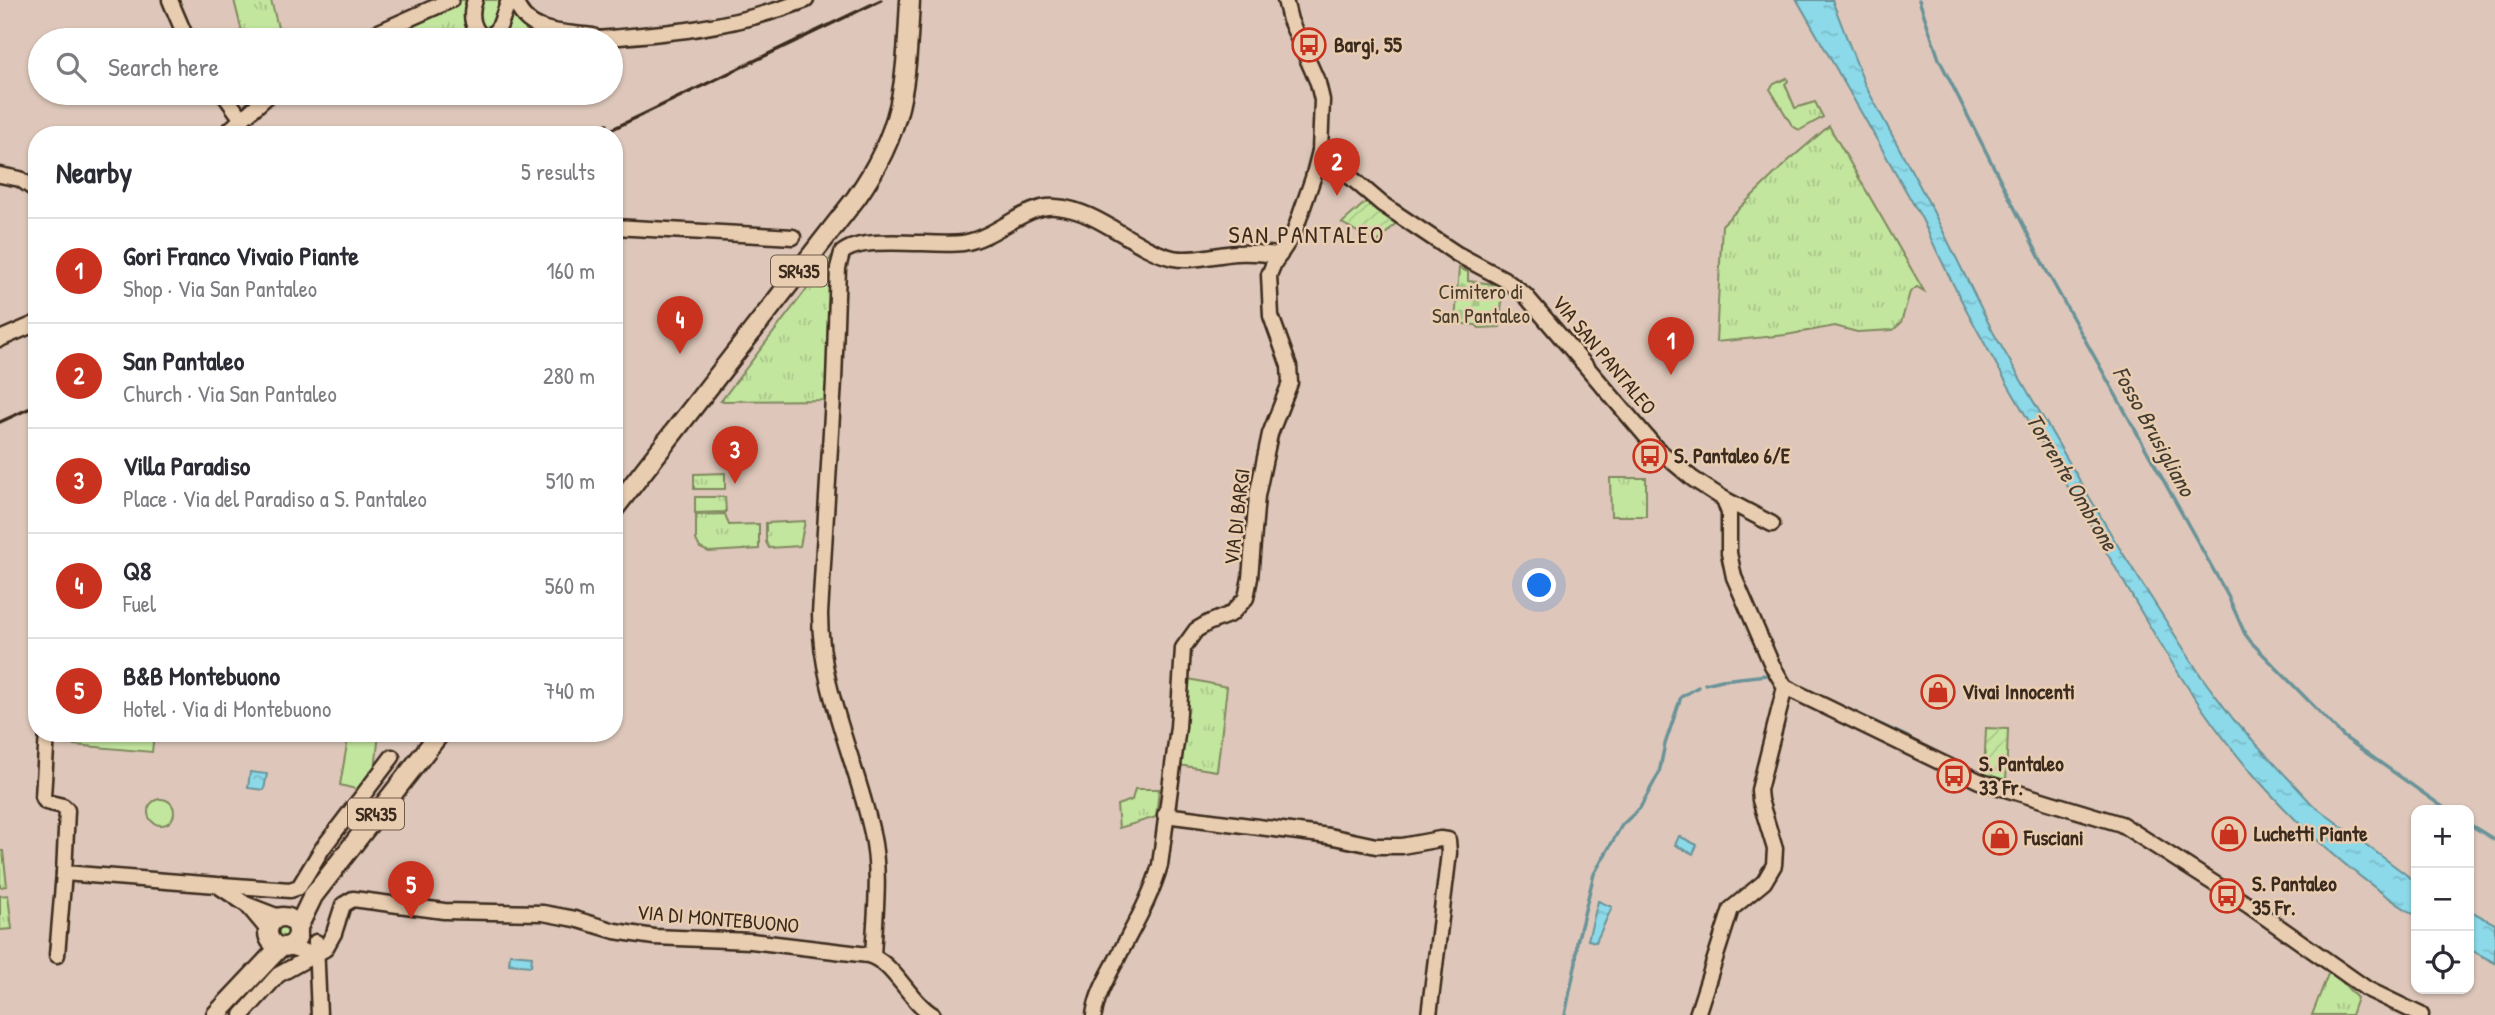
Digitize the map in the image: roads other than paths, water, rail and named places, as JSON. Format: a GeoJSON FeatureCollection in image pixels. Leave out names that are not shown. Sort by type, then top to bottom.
{"type":"FeatureCollection","features":[{"type":"Feature","properties":{"kind":"main road","name":"SR435"},"geometry":{"type":"LineString","coordinates":[[623,497],[877,168],[902,97],[907,63],[910,0]]}},
{"type":"Feature","properties":{"kind":"main road","name":"SR435"},"geometry":{"type":"LineString","coordinates":[[285,934],[433,742]]}},
{"type":"Feature","properties":{"kind":"main road"},"geometry":{"type":"LineString","coordinates":[[216,1015],[285,934]]}},
{"type":"Feature","properties":{"kind":"street"},"geometry":{"type":"LineString","coordinates":[[170,0],[182,28]]}},
{"type":"Feature","properties":{"kind":"street"},"geometry":{"type":"LineString","coordinates":[[388,28],[452,0]]}},
{"type":"Feature","properties":{"kind":"street"},"geometry":{"type":"LineString","coordinates":[[475,0],[471,12],[475,28]]}},
{"type":"Feature","properties":{"kind":"street"},"geometry":{"type":"LineString","coordinates":[[497,28],[509,0]]}},
{"type":"Feature","properties":{"kind":"street"},"geometry":{"type":"LineString","coordinates":[[515,0],[523,16],[537,27],[544,28]]}},
{"type":"Feature","properties":{"kind":"street"},"geometry":{"type":"LineString","coordinates":[[623,37],[686,32],[724,25],[761,16],[806,0]]}},
{"type":"Feature","properties":{"kind":"street","name":"VIA DI BARGI"},"geometry":{"type":"LineString","coordinates":[[1094,1014],[1100,992],[1157,874],[1178,727],[1183,648],[1189,637],[1202,626],[1236,610],[1246,598],[1257,496],[1270,434],[1291,379],[1271,316],[1269,275],[1294,233],[1320,150],[1320,89],[1290,20],[1285,0]]}},
{"type":"Feature","properties":{"kind":"street"},"geometry":{"type":"LineString","coordinates":[[232,105],[241,118]]}},
{"type":"Feature","properties":{"kind":"street"},"geometry":{"type":"LineString","coordinates":[[233,126],[257,105]]}},
{"type":"Feature","properties":{"kind":"street","name":"VIA SAN PANTALEO"},"geometry":{"type":"LineString","coordinates":[[1320,150],[1382,204],[1457,254],[1504,279],[1525,295],[1656,448],[1686,474],[1724,499],[1772,524]]}},
{"type":"Feature","properties":{"kind":"street"},"geometry":{"type":"LineString","coordinates":[[0,175],[20,179],[28,185]]}},
{"type":"Feature","properties":{"kind":"street"},"geometry":{"type":"LineString","coordinates":[[933,1015],[913,999],[884,963],[873,956],[877,875],[875,849],[869,820],[826,676],[820,641],[838,268],[842,253],[852,246],[972,241],[995,232],[1038,208],[1052,206],[1079,213],[1177,258],[1241,253],[1280,255]]}},
{"type":"Feature","properties":{"kind":"street"},"geometry":{"type":"LineString","coordinates":[[623,228],[793,237]]}},
{"type":"Feature","properties":{"kind":"street"},"geometry":{"type":"LineString","coordinates":[[0,339],[28,327]]}},
{"type":"Feature","properties":{"kind":"street"},"geometry":{"type":"LineString","coordinates":[[1724,499],[1729,513],[1729,554],[1734,577],[1772,666],[1785,687],[1979,781],[2121,824],[2248,905],[2367,989],[2421,1015]]}},
{"type":"Feature","properties":{"kind":"street"},"geometry":{"type":"LineString","coordinates":[[1697,1015],[1731,909],[1760,886],[1774,865],[1775,849],[1759,790],[1785,687]]}},
{"type":"Feature","properties":{"kind":"street"},"geometry":{"type":"LineString","coordinates":[[46,742],[43,797],[46,803],[62,806],[67,810],[57,955]]}},
{"type":"Feature","properties":{"kind":"street"},"geometry":{"type":"LineString","coordinates":[[64,873],[290,890],[299,887],[322,849],[391,757]]}},
{"type":"Feature","properties":{"kind":"street"},"geometry":{"type":"LineString","coordinates":[[1165,815],[1329,836],[1376,846],[1402,846],[1448,840],[1449,853],[1429,1015]]}},
{"type":"Feature","properties":{"kind":"street"},"geometry":{"type":"LineString","coordinates":[[217,885],[285,934],[311,941],[316,949],[319,1015]]}},
{"type":"Feature","properties":{"kind":"street","name":"VIA DI MONTEBUONO"},"geometry":{"type":"LineString","coordinates":[[316,949],[332,938],[343,905],[353,899],[444,911],[543,914],[654,937],[751,941],[873,956]]}},
{"type":"Feature","properties":{"kind":"street"},"geometry":{"type":"LineString","coordinates":[[285,934],[294,967]]}},
{"type":"Feature","properties":{"kind":"street"},"geometry":{"type":"LineString","coordinates":[[242,1015],[275,978],[316,949]]}},
{"type":"Feature","properties":{"kind":"water","name":"Torrente Ombrone"},"geometry":{"type":"Polygon","coordinates":[[[1797,0],[1832,0],[1865,85],[1929,203],[1993,332],[2115,541],[2201,676],[2234,720],[2313,805],[2411,878],[2411,913],[2347,866],[2304,828],[2246,766],[2200,705],[2158,640],[1996,365],[1957,293],[1922,219],[1797,0]]]}},
{"type":"Feature","properties":{"kind":"water"},"geometry":{"type":"Polygon","coordinates":[[[250,772],[267,774],[264,790],[248,788],[250,772]]]}},
{"type":"Feature","properties":{"kind":"water"},"geometry":{"type":"Polygon","coordinates":[[[1679,836],[1697,845],[1693,854],[1675,845],[1679,836]]]}},
{"type":"Feature","properties":{"kind":"water"},"geometry":{"type":"Polygon","coordinates":[[[1598,901],[1612,907],[1596,942],[1588,940],[1598,901]]]}},
{"type":"Feature","properties":{"kind":"water"},"geometry":{"type":"Polygon","coordinates":[[[2474,913],[2495,924],[2495,963],[2474,952],[2474,913]]]}},
{"type":"Feature","properties":{"kind":"water"},"geometry":{"type":"Polygon","coordinates":[[[510,954],[532,956],[531,966],[509,964],[510,954]]]}},
{"type":"Feature","properties":{"kind":"waterway","name":"Fosso Brusigliano"},"geometry":{"type":"LineString","coordinates":[[1919,0],[1939,59],[2046,270],[2228,596],[2245,634],[2344,737],[2440,805]]}},
{"type":"Feature","properties":{"kind":"waterway"},"geometry":{"type":"LineString","coordinates":[[1705,684],[1767,675]]}},
{"type":"Feature","properties":{"kind":"waterway"},"geometry":{"type":"LineString","coordinates":[[1565,1015],[1576,962],[1577,942],[1594,874],[1622,825],[1640,808],[1659,773],[1665,744],[1681,697],[1698,687]]}},
{"type":"Feature","properties":{"kind":"waterway"},"geometry":{"type":"LineString","coordinates":[[1817,695],[1908,737]]}},
{"type":"Feature","properties":{"kind":"waterway","name":"Fosso Brusigliano"},"geometry":{"type":"LineString","coordinates":[[2474,827],[2495,840]]}},
{"type":"Feature","properties":{"kind":"railway"},"geometry":{"type":"LineString","coordinates":[[619,126],[881,0]]}},
{"type":"Feature","properties":{"kind":"railway"},"geometry":{"type":"LineString","coordinates":[[603,126],[607,124]]}},
{"type":"Feature","properties":{"kind":"railway"},"geometry":{"type":"LineString","coordinates":[[0,422],[28,409]]}},
{"type":"Feature","properties":{"kind":"place","name":"Bargi, 55"},"geometry":{"type":"Point","coordinates":[1309,45]}},
{"type":"Feature","properties":{"kind":"place","name":"San Pantaleo"},"geometry":{"type":"Point","coordinates":[1337,196]}},
{"type":"Feature","properties":{"kind":"place","name":"Q8"},"geometry":{"type":"Point","coordinates":[680,354]}},
{"type":"Feature","properties":{"kind":"place","name":"Gori Franco Vivaio Piante"},"geometry":{"type":"Point","coordinates":[1671,375]}},
{"type":"Feature","properties":{"kind":"place","name":"S. Pantaleo 6/E"},"geometry":{"type":"Point","coordinates":[1650,456]}},
{"type":"Feature","properties":{"kind":"place","name":"Villa Paradiso"},"geometry":{"type":"Point","coordinates":[735,484]}},
{"type":"Feature","properties":{"kind":"place","name":"Vivai Innocenti"},"geometry":{"type":"Point","coordinates":[1938,692]}},
{"type":"Feature","properties":{"kind":"place","name":"S. Pantaleo 33 Fr."},"geometry":{"type":"Point","coordinates":[1954,776]}},
{"type":"Feature","properties":{"kind":"place","name":"Luchetti Piante"},"geometry":{"type":"Point","coordinates":[2229,834]}},
{"type":"Feature","properties":{"kind":"place","name":"Fusciani"},"geometry":{"type":"Point","coordinates":[2000,838]}},
{"type":"Feature","properties":{"kind":"place","name":"S. Pantaleo 35 Fr."},"geometry":{"type":"Point","coordinates":[2227,896]}},
{"type":"Feature","properties":{"kind":"place","name":"B&B Montebuono"},"geometry":{"type":"Point","coordinates":[411,919]}},
{"type":"Feature","properties":{"kind":"district","name":"SAN PANTALEO"},"geometry":{"type":"Point","coordinates":[1307,235]}},
{"type":"Feature","properties":{"kind":"park label","name":"Cimitero di San Pantaleo"},"geometry":{"type":"Point","coordinates":[1481,304]}}]}
